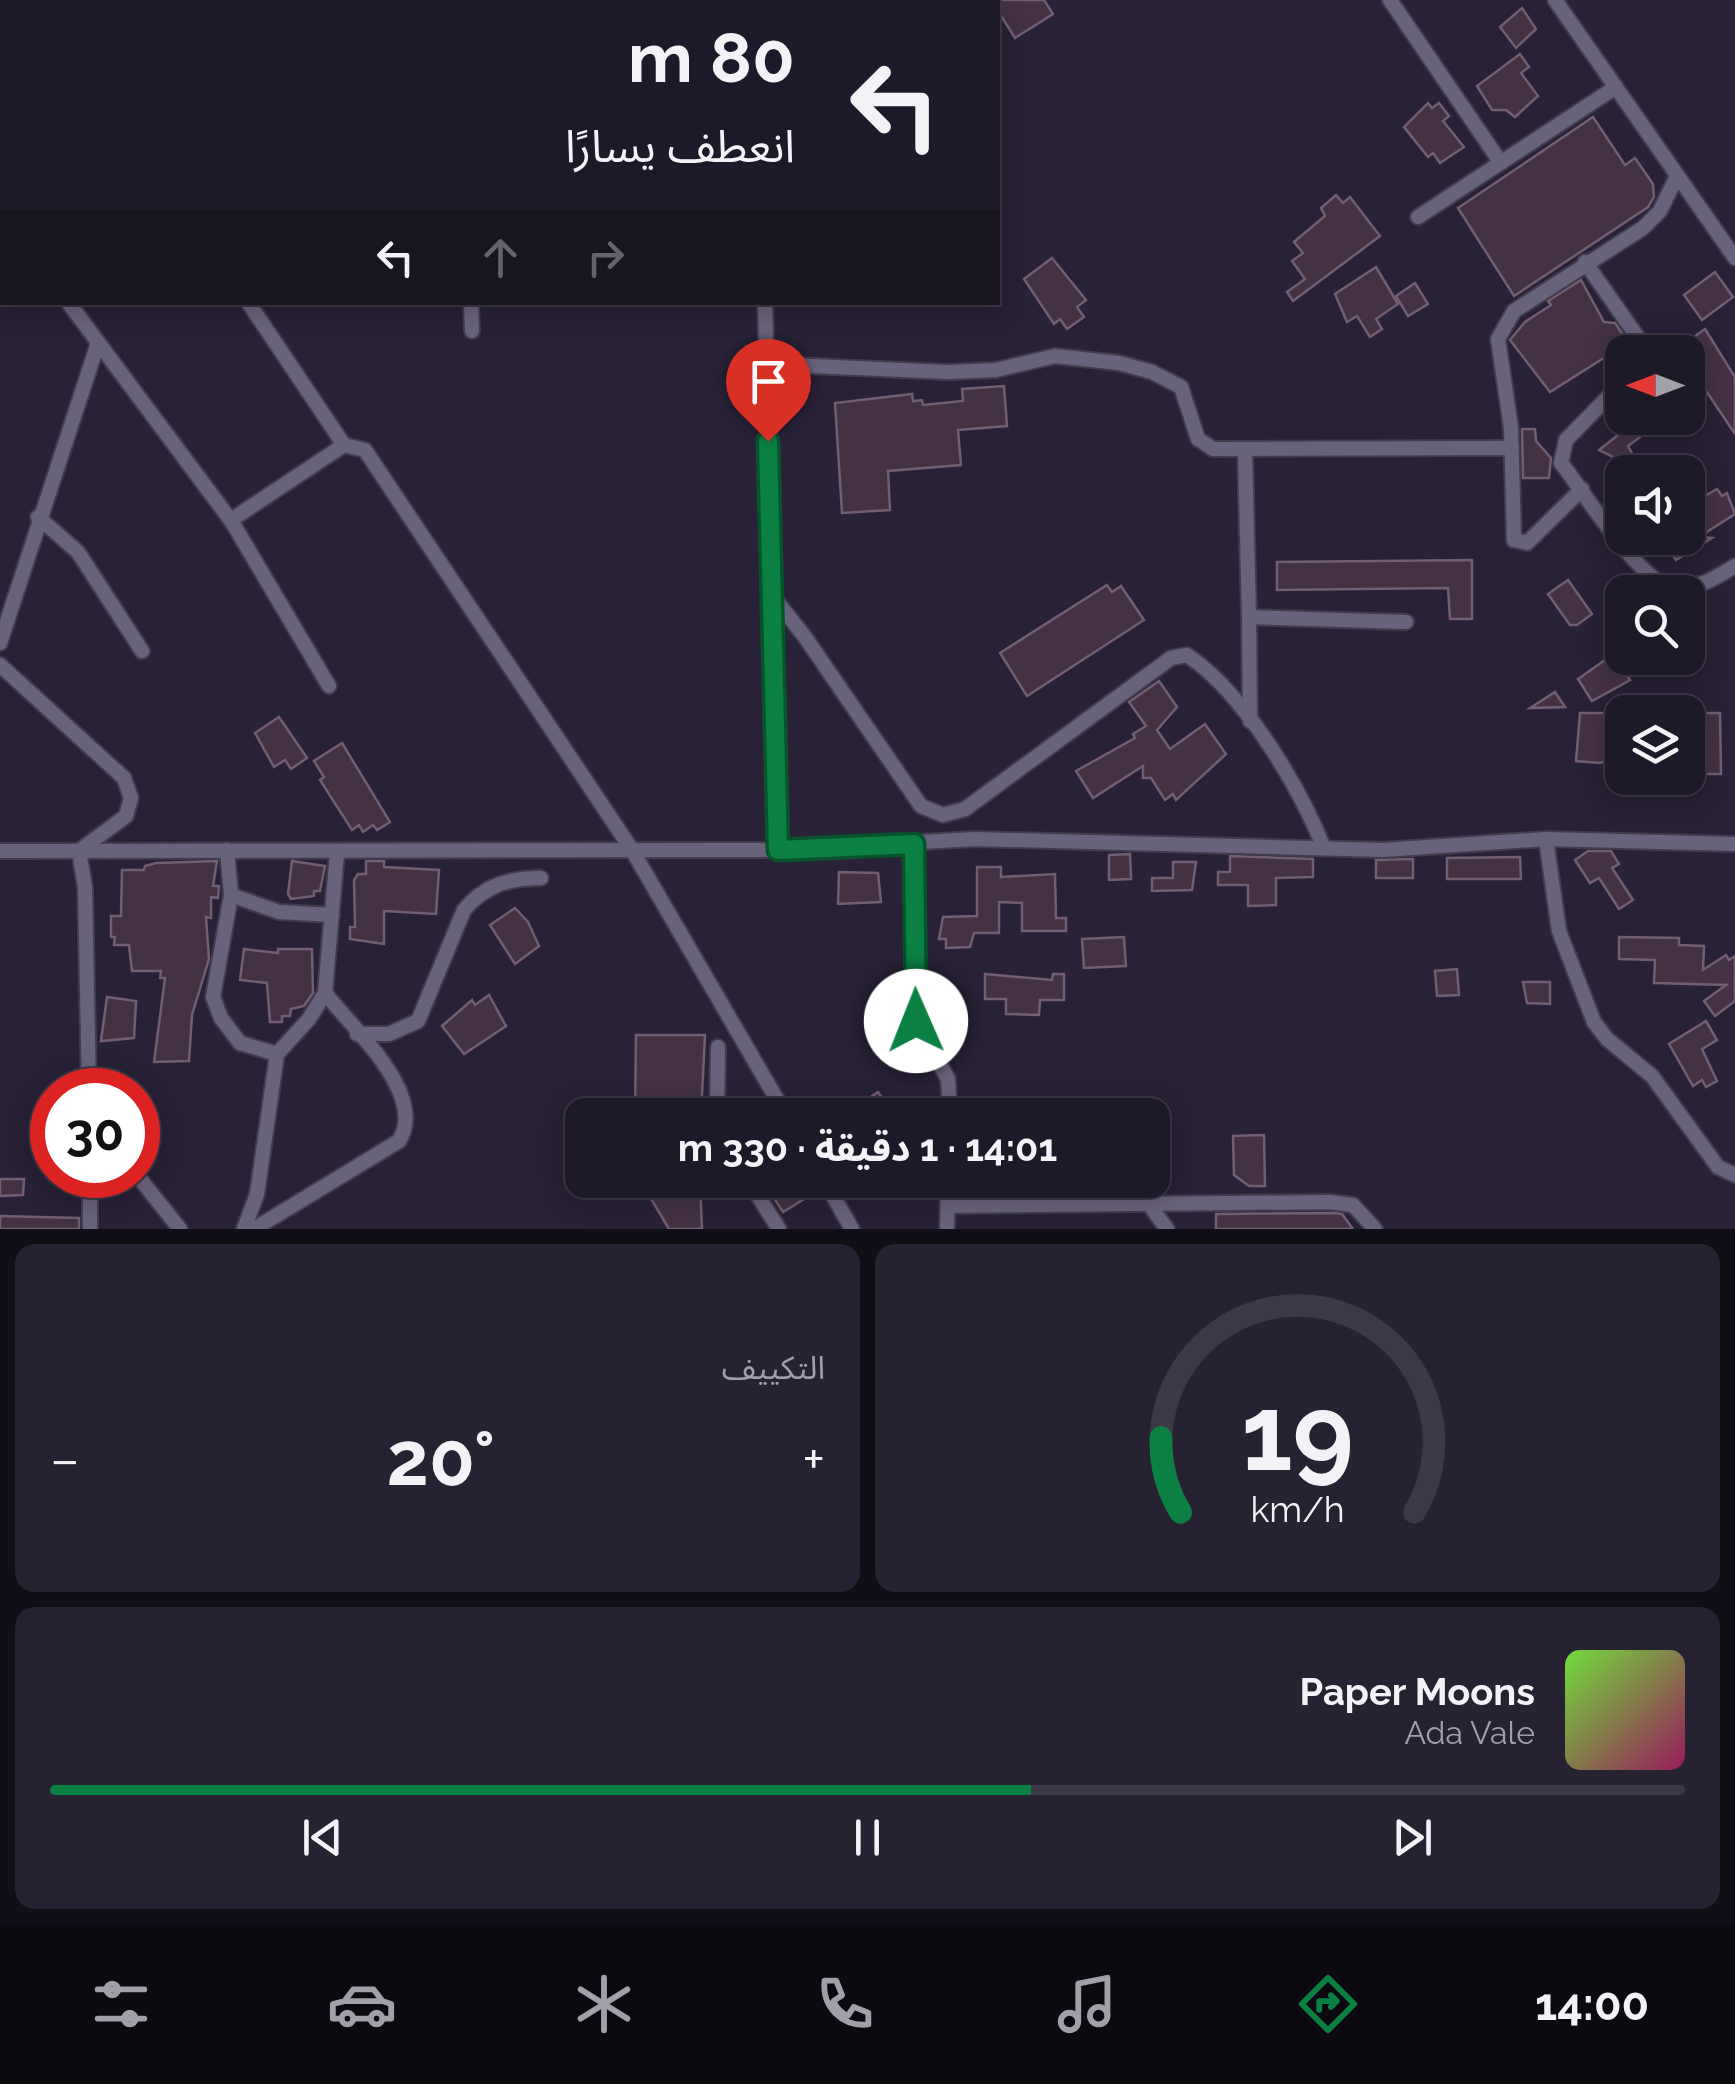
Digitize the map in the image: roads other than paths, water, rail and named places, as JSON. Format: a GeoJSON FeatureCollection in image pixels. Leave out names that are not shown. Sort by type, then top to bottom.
{"type":"FeatureCollection","features":[{"type":"Feature","properties":{"kind":"street"},"geometry":{"type":"LineString","coordinates":[[1390,0],[1501,163]]}},
{"type":"Feature","properties":{"kind":"street"},"geometry":{"type":"LineString","coordinates":[[1555,0],[1735,258]]}},
{"type":"Feature","properties":{"kind":"street"},"geometry":{"type":"LineString","coordinates":[[1418,217],[1616,88]]}},
{"type":"Feature","properties":{"kind":"street"},"geometry":{"type":"LineString","coordinates":[[1582,488],[1527,543],[1517,543],[1513,536],[1512,448],[1498,339],[1514,311],[1643,228],[1660,211],[1677,176]]}},
{"type":"Feature","properties":{"kind":"street"},"geometry":{"type":"LineString","coordinates":[[1586,262],[1636,335]]}},
{"type":"Feature","properties":{"kind":"street"},"geometry":{"type":"LineString","coordinates":[[70,305],[231,520],[329,686]]}},
{"type":"Feature","properties":{"kind":"street"},"geometry":{"type":"LineString","coordinates":[[250,305],[344,444],[365,450],[632,850],[776,1098]]}},
{"type":"Feature","properties":{"kind":"street"},"geometry":{"type":"LineString","coordinates":[[471,305],[472,331]]}},
{"type":"Feature","properties":{"kind":"street"},"geometry":{"type":"LineString","coordinates":[[764,305],[778,850]]}},
{"type":"Feature","properties":{"kind":"street"},"geometry":{"type":"LineString","coordinates":[[0,643],[97,346]]}},
{"type":"Feature","properties":{"kind":"street"},"geometry":{"type":"LineString","coordinates":[[766,364],[948,372],[996,370],[1055,356],[1119,363],[1152,372],[1180,387],[1198,439],[1206,445],[1245,450],[1512,448]]}},
{"type":"Feature","properties":{"kind":"street"},"geometry":{"type":"LineString","coordinates":[[1605,401],[1560,452],[1561,463],[1638,562],[1666,586],[1692,587],[1735,566]]}},
{"type":"Feature","properties":{"kind":"street"},"geometry":{"type":"LineString","coordinates":[[231,520],[344,444]]}},
{"type":"Feature","properties":{"kind":"street"},"geometry":{"type":"LineString","coordinates":[[1245,450],[1250,722]]}},
{"type":"Feature","properties":{"kind":"street"},"geometry":{"type":"LineString","coordinates":[[38,518],[78,552],[142,651]]}},
{"type":"Feature","properties":{"kind":"street"},"geometry":{"type":"LineString","coordinates":[[771,594],[805,636],[921,806],[934,813],[964,810],[1179,655],[1204,668],[1250,722],[1289,778],[1324,848]]}},
{"type":"Feature","properties":{"kind":"street"},"geometry":{"type":"LineString","coordinates":[[1249,617],[1406,622]]}},
{"type":"Feature","properties":{"kind":"street"},"geometry":{"type":"LineString","coordinates":[[0,665],[124,778],[129,788],[126,816],[79,851]]}},
{"type":"Feature","properties":{"kind":"street"},"geometry":{"type":"LineString","coordinates":[[4,848],[337,853],[778,850],[1072,839],[1383,850],[1546,839],[1735,844]]}},
{"type":"Feature","properties":{"kind":"street"},"geometry":{"type":"LineString","coordinates":[[1546,839],[1559,931],[1594,1022],[1606,1039],[1652,1076],[1718,1167],[1735,1175]]}},
{"type":"Feature","properties":{"kind":"street"},"geometry":{"type":"LineString","coordinates":[[914,844],[916,1021],[948,1080],[949,1098]]}},
{"type":"Feature","properties":{"kind":"street"},"geometry":{"type":"LineString","coordinates":[[227,850],[231,895],[213,997],[220,1018],[240,1043],[278,1054]]}},
{"type":"Feature","properties":{"kind":"street"},"geometry":{"type":"LineString","coordinates":[[79,851],[85,887],[89,1068]]}},
{"type":"Feature","properties":{"kind":"street"},"geometry":{"type":"LineString","coordinates":[[244,1229],[258,1194],[278,1054],[324,994],[337,853]]}},
{"type":"Feature","properties":{"kind":"street"},"geometry":{"type":"LineString","coordinates":[[358,1034],[389,1034],[418,1021],[464,910],[476,896],[497,883],[541,878]]}},
{"type":"Feature","properties":{"kind":"street"},"geometry":{"type":"LineString","coordinates":[[231,895],[278,912],[332,915]]}},
{"type":"Feature","properties":{"kind":"street"},"geometry":{"type":"LineString","coordinates":[[254,1229],[399,1141],[406,1130],[406,1101],[324,994]]}},
{"type":"Feature","properties":{"kind":"street"},"geometry":{"type":"LineString","coordinates":[[717,1098],[718,1047]]}},
{"type":"Feature","properties":{"kind":"street"},"geometry":{"type":"LineString","coordinates":[[90,1198],[91,1227]]}},
{"type":"Feature","properties":{"kind":"street"},"geometry":{"type":"LineString","coordinates":[[155,1198],[180,1229]]}},
{"type":"Feature","properties":{"kind":"street"},"geometry":{"type":"LineString","coordinates":[[759,1198],[779,1229]]}},
{"type":"Feature","properties":{"kind":"street"},"geometry":{"type":"LineString","coordinates":[[834,1198],[852,1229]]}},
{"type":"Feature","properties":{"kind":"street"},"geometry":{"type":"LineString","coordinates":[[948,1198],[948,1229]]}},
{"type":"Feature","properties":{"kind":"street"},"geometry":{"type":"LineString","coordinates":[[948,1206],[1151,1207],[1330,1202],[1353,1205],[1375,1229]]}},
{"type":"Feature","properties":{"kind":"street"},"geometry":{"type":"LineString","coordinates":[[1151,1207],[1167,1229]]}}]}
